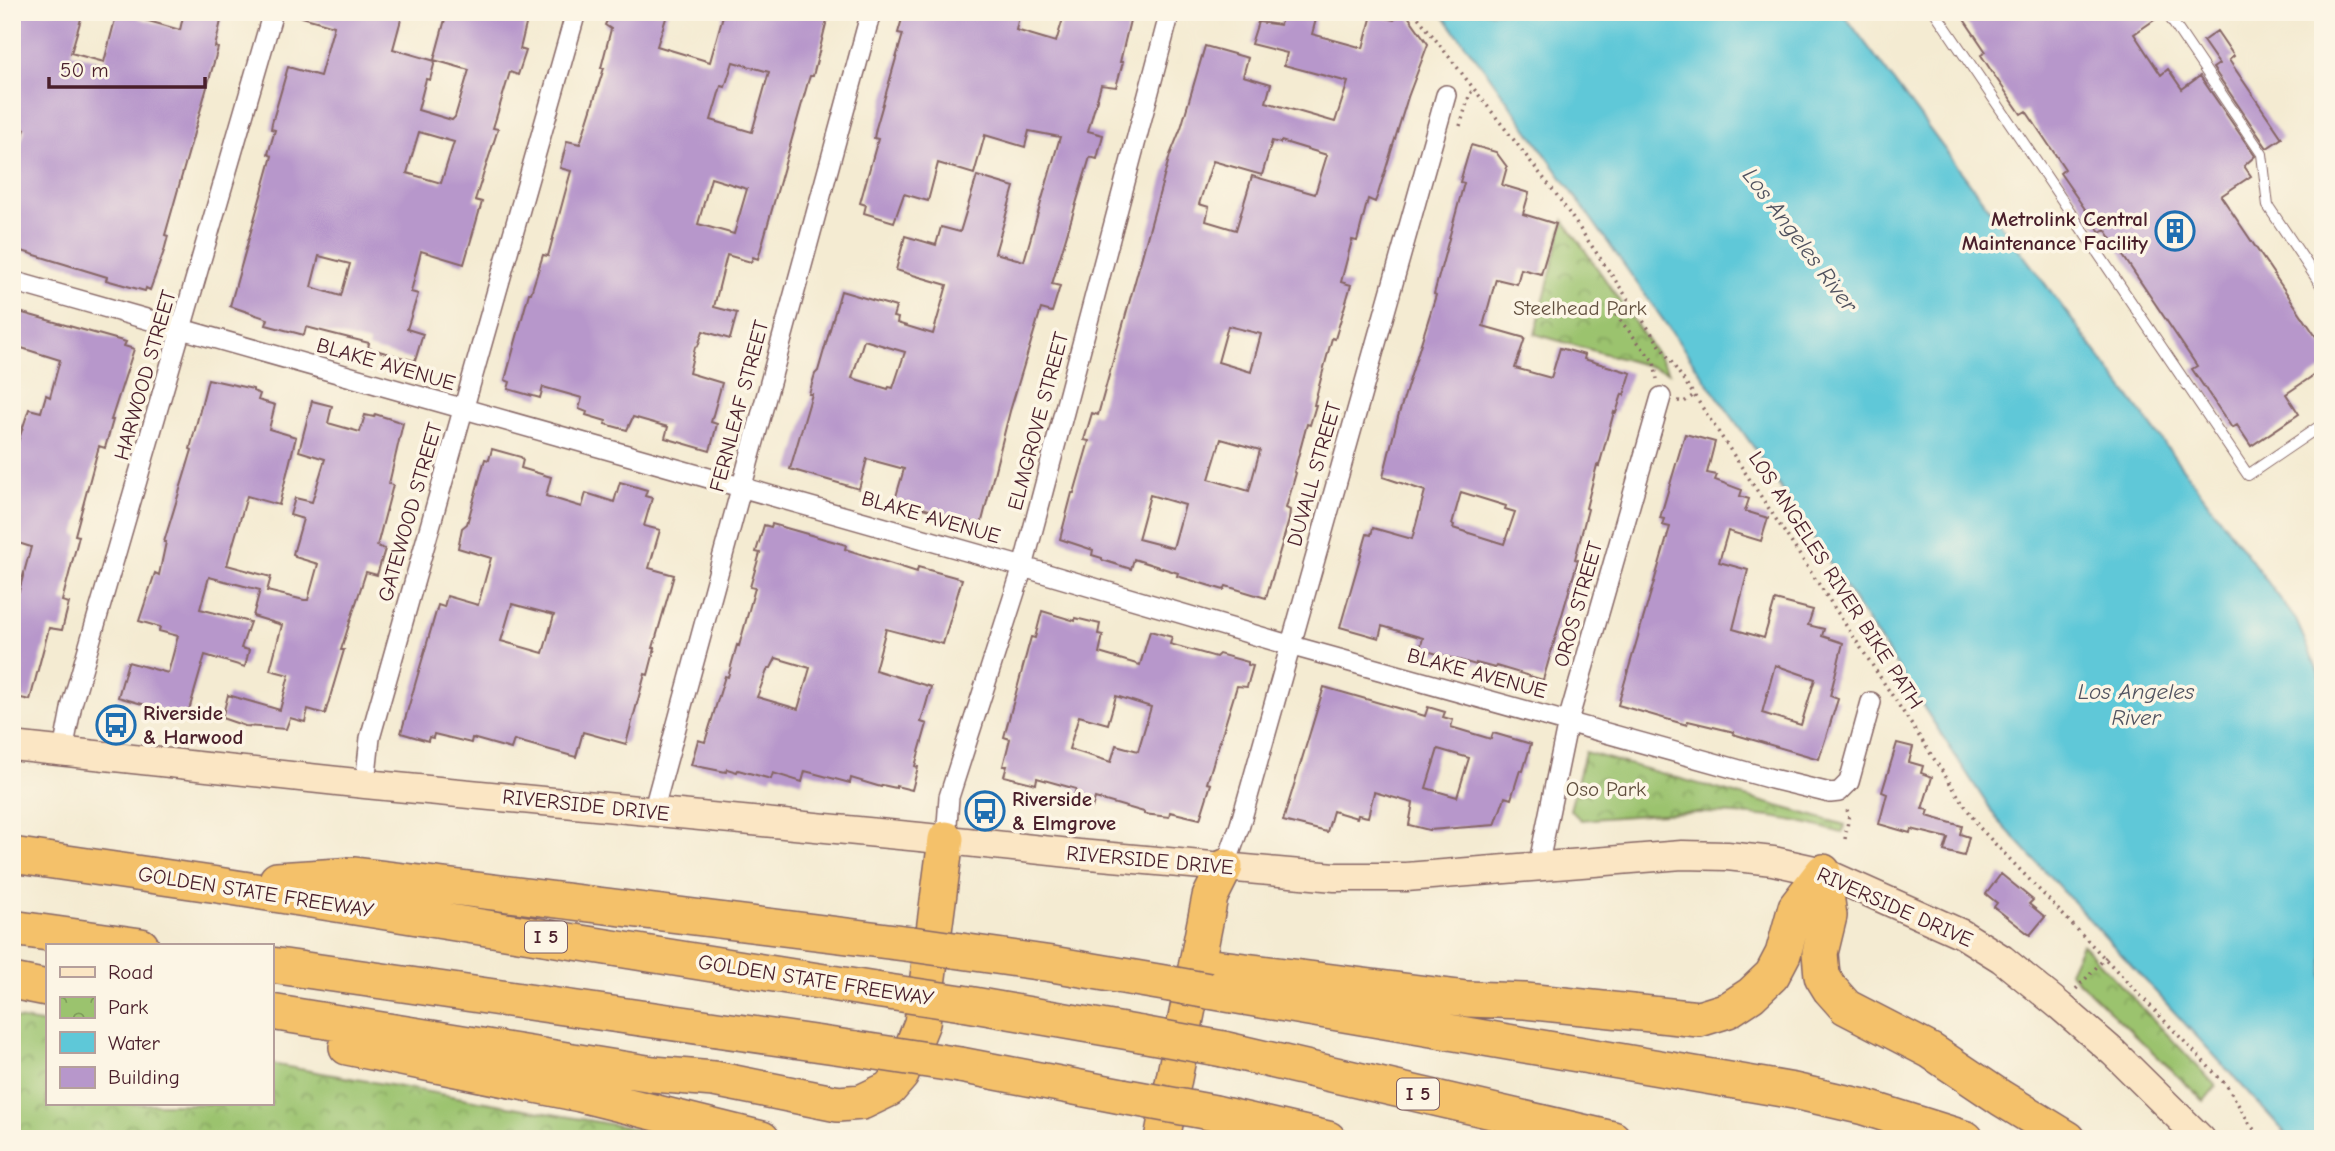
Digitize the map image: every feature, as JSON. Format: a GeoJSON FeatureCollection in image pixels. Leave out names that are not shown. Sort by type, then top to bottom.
{"type":"FeatureCollection","features":[{"type":"Feature","properties":{"kind":"highway"},"geometry":{"type":"LineString","coordinates":[[273,1012],[653,1074],[714,1079],[838,1104],[862,1102],[889,1089],[901,1075],[922,1023],[946,839]]}},
{"type":"Feature","properties":{"kind":"highway","name":"GOLDEN STATE FREEWAY"},"geometry":{"type":"LineString","coordinates":[[12,855],[218,885],[1141,1034],[1223,1049],[1613,1139]]}},
{"type":"Feature","properties":{"kind":"highway"},"geometry":{"type":"LineString","coordinates":[[1162,1139],[1210,897],[1225,867]]}},
{"type":"Feature","properties":{"kind":"highway"},"geometry":{"type":"LineString","coordinates":[[1211,979],[1536,1002],[1699,1019],[1728,1010],[1751,995],[1772,975],[1783,954],[1796,907],[1823,872]]}},
{"type":"Feature","properties":{"kind":"highway"},"geometry":{"type":"LineString","coordinates":[[1823,872],[1829,916],[1820,953],[1822,976],[1829,989],[1846,1007],[1931,1051],[2068,1139]]}},
{"type":"Feature","properties":{"kind":"highway"},"geometry":{"type":"LineString","coordinates":[[218,885],[355,875],[912,944],[1052,964],[1172,973],[1794,1091],[1864,1107],[1966,1139]]}},
{"type":"Feature","properties":{"kind":"highway"},"geometry":{"type":"LineString","coordinates":[[12,928],[127,944]]}},
{"type":"Feature","properties":{"kind":"highway"},"geometry":{"type":"LineString","coordinates":[[273,965],[960,1065],[1215,1113],[1328,1139]]}},
{"type":"Feature","properties":{"kind":"highway"},"geometry":{"type":"LineString","coordinates":[[12,981],[46,988]]}},
{"type":"Feature","properties":{"kind":"highway"},"geometry":{"type":"LineString","coordinates":[[273,1031],[580,1094],[762,1139]]}},
{"type":"Feature","properties":{"kind":"main road","name":"RIVERSIDE DRIVE"},"geometry":{"type":"LineString","coordinates":[[12,746],[365,784],[1335,877],[1406,877],[1682,855],[1773,861],[1823,872],[1962,934],[2002,959],[2114,1053],[2201,1139]]}},
{"type":"Feature","properties":{"kind":"street","name":"HARWOOD STREET"},"geometry":{"type":"LineString","coordinates":[[63,751],[72,704],[273,12]]}},
{"type":"Feature","properties":{"kind":"street","name":"GATEWOOD STREET"},"geometry":{"type":"LineString","coordinates":[[365,784],[370,738],[576,12]]}},
{"type":"Feature","properties":{"kind":"street","name":"FERNLEAF STREET"},"geometry":{"type":"LineString","coordinates":[[653,812],[871,12]]}},
{"type":"Feature","properties":{"kind":"street","name":"ELMGROVE STREET"},"geometry":{"type":"LineString","coordinates":[[946,839],[949,797],[1023,567],[1170,12]]}},
{"type":"Feature","properties":{"kind":"street","name":"DUVALL STREET"},"geometry":{"type":"LineString","coordinates":[[1225,867],[1240,825],[1446,95]]}},
{"type":"Feature","properties":{"kind":"street","name":"BLAKE AVENUE"},"geometry":{"type":"LineString","coordinates":[[12,281],[1289,645],[1772,779],[1830,793],[1839,792]]}},
{"type":"Feature","properties":{"kind":"street","name":"OROS STREET"},"geometry":{"type":"LineString","coordinates":[[1538,867],[1568,721],[1661,397]]}},
{"type":"Feature","properties":{"kind":"street"},"geometry":{"type":"LineString","coordinates":[[1839,792],[1850,782],[1871,702]]}},
{"type":"Feature","properties":{"kind":"lane"},"geometry":{"type":"LineString","coordinates":[[1935,12],[2248,475],[2323,424]]}},
{"type":"Feature","properties":{"kind":"lane"},"geometry":{"type":"LineString","coordinates":[[2166,12],[2262,154],[2268,206],[2323,288]]}},
{"type":"Feature","properties":{"kind":"path","name":"LOS ANGELES RIVER BIKE PATH"},"geometry":{"type":"LineString","coordinates":[[1414,12],[1556,194],[1694,395],[1979,827],[2227,1086],[2262,1139]]}},
{"type":"Feature","properties":{"kind":"path"},"geometry":{"type":"LineString","coordinates":[[1460,126],[1470,93],[1476,89]]}},
{"type":"Feature","properties":{"kind":"path"},"geometry":{"type":"LineString","coordinates":[[1611,309],[1654,362],[1661,397]]}},
{"type":"Feature","properties":{"kind":"path"},"geometry":{"type":"LineString","coordinates":[[1839,792],[1849,815],[1845,839]]}},
{"type":"Feature","properties":{"kind":"path"},"geometry":{"type":"LineString","coordinates":[[2060,1006],[2106,957]]}},
{"type":"Feature","properties":{"kind":"green space","name":"Steelhead Park"},"geometry":{"type":"Polygon","coordinates":[[[1564,220],[1669,372],[1535,334],[1564,220]]]}},
{"type":"Feature","properties":{"kind":"green space","name":"Oso Park"},"geometry":{"type":"Polygon","coordinates":[[[1585,752],[1845,825],[1842,833],[1764,816],[1712,813],[1581,820],[1570,810],[1585,752]]]}},
{"type":"Feature","properties":{"kind":"green space"},"geometry":{"type":"Polygon","coordinates":[[[2082,944],[2216,1086],[2204,1101],[2069,972],[2082,944]]]}},
{"type":"Feature","properties":{"kind":"green space"},"geometry":{"type":"Polygon","coordinates":[[[12,1018],[46,1024],[46,1106],[273,1106],[273,1064],[694,1139],[12,1139],[12,1018]]]}},
{"type":"Feature","properties":{"kind":"water","name":"Los Angeles River"},"geometry":{"type":"Polygon","coordinates":[[[1440,12],[1842,12],[2296,620],[2323,682],[2323,1139],[2291,1139],[1996,818],[1757,452],[1489,75],[1440,12]]]}},
{"type":"Feature","properties":{"kind":"building"},"geometry":{"type":"Polygon","coordinates":[[[12,12],[83,12],[71,53],[104,62],[117,12],[140,12],[138,18],[180,30],[184,12],[223,12],[215,47],[218,48],[165,235],[168,236],[164,251],[150,290],[106,280],[107,277],[12,248],[12,174],[25,129],[12,125],[12,12]]]}},
{"type":"Feature","properties":{"kind":"building"},"geometry":{"type":"Polygon","coordinates":[[[303,12],[403,12],[393,49],[435,61],[430,80],[426,79],[418,110],[452,120],[469,70],[434,60],[447,12],[529,12],[520,49],[526,51],[518,75],[510,72],[493,128],[498,129],[475,200],[482,202],[464,264],[421,251],[411,292],[418,294],[407,329],[423,334],[415,361],[368,348],[369,343],[306,327],[304,335],[266,325],[268,319],[230,306],[272,156],[268,154],[275,130],[271,129],[272,123],[288,67],[320,76],[334,26],[302,17],[303,12]],[[419,132],[407,173],[441,183],[454,142],[419,132]],[[319,256],[311,287],[341,296],[350,264],[319,256]]]}},
{"type":"Feature","properties":{"kind":"building"},"geometry":{"type":"Polygon","coordinates":[[[611,12],[668,12],[657,46],[710,62],[724,12],[829,12],[813,76],[810,76],[808,82],[758,259],[753,257],[751,262],[727,255],[714,307],[737,313],[730,339],[703,331],[698,346],[695,347],[689,373],[722,383],[711,422],[717,424],[710,451],[665,438],[668,427],[633,417],[627,430],[605,424],[606,421],[586,415],[587,412],[579,409],[582,398],[543,387],[540,398],[508,389],[510,382],[505,380],[529,293],[543,255],[548,256],[571,171],[560,168],[567,141],[580,144],[604,68],[601,68],[611,29],[605,25],[611,12]],[[733,62],[725,87],[721,86],[711,120],[752,132],[769,72],[733,62]],[[711,178],[698,224],[734,234],[747,189],[711,178]]]}},
{"type":"Feature","properties":{"kind":"building"},"geometry":{"type":"Polygon","coordinates":[[[904,12],[1020,12],[1016,30],[1056,42],[1065,12],[1132,12],[1116,87],[1101,85],[1088,131],[1103,135],[1097,159],[1090,157],[1052,284],[1060,286],[1052,312],[1041,309],[1010,411],[981,525],[895,500],[904,469],[867,459],[859,489],[790,469],[812,394],[809,394],[841,291],[896,307],[893,317],[898,318],[897,323],[933,334],[947,285],[896,270],[905,236],[936,245],[941,227],[960,232],[977,176],[1014,187],[995,253],[1024,261],[1060,137],[1029,131],[1025,147],[985,135],[974,174],[938,163],[928,201],[904,194],[894,222],[864,213],[866,205],[860,203],[878,139],[874,138],[876,128],[903,34],[898,33],[904,12]],[[864,340],[852,378],[888,389],[893,388],[905,352],[864,340]]]}},
{"type":"Feature","properties":{"kind":"building"},"geometry":{"type":"Polygon","coordinates":[[[1284,12],[1318,12],[1312,34],[1363,48],[1372,15],[1394,20],[1405,12],[1428,44],[1408,97],[1375,202],[1368,199],[1357,241],[1352,240],[1341,282],[1351,285],[1335,339],[1332,338],[1310,425],[1307,424],[1286,508],[1290,510],[1289,520],[1266,598],[1226,586],[1224,590],[1134,559],[1131,569],[1102,560],[1092,555],[1093,550],[1060,539],[1089,441],[1084,440],[1092,413],[1098,415],[1170,155],[1181,128],[1205,46],[1248,58],[1243,76],[1271,84],[1266,102],[1335,122],[1348,82],[1284,65],[1287,53],[1251,44],[1258,22],[1280,25],[1284,12]],[[1272,141],[1262,175],[1213,161],[1199,204],[1209,207],[1206,221],[1236,230],[1252,176],[1315,194],[1327,155],[1281,141],[1272,141]],[[1228,326],[1218,362],[1251,372],[1261,334],[1228,326]],[[1221,439],[1209,479],[1249,491],[1260,450],[1221,439]],[[1150,495],[1138,539],[1173,548],[1185,505],[1150,495]]]}},
{"type":"Feature","properties":{"kind":"building","name":"Metrolink Central Maintenance Facility"},"geometry":{"type":"Polygon","coordinates":[[[1959,12],[2159,12],[2160,16],[2134,34],[2161,75],[2168,69],[2182,89],[2200,76],[2255,156],[2244,166],[2251,176],[2221,196],[2323,347],[2323,369],[2286,394],[2299,414],[2251,446],[2237,425],[2232,428],[2192,369],[2197,366],[2105,229],[2100,232],[2060,173],[2065,169],[2026,111],[2021,114],[1994,75],[1981,55],[1986,52],[1959,12]]]}},
{"type":"Feature","properties":{"kind":"building"},"geometry":{"type":"Polygon","coordinates":[[[2217,31],[2234,56],[2229,60],[2282,138],[2267,148],[2213,68],[2219,64],[2203,41],[2217,31]]]}},
{"type":"Feature","properties":{"kind":"building"},"geometry":{"type":"Polygon","coordinates":[[[1471,145],[1496,152],[1507,167],[1502,185],[1529,193],[1523,214],[1556,224],[1541,274],[1521,269],[1517,284],[1496,279],[1483,326],[1525,338],[1515,368],[1551,378],[1560,348],[1585,355],[1584,359],[1631,373],[1624,395],[1622,394],[1616,413],[1614,412],[1599,466],[1597,465],[1575,559],[1578,560],[1543,680],[1420,649],[1423,638],[1382,626],[1379,638],[1340,627],[1367,534],[1371,535],[1373,528],[1412,539],[1425,491],[1383,477],[1398,417],[1436,295],[1434,294],[1464,183],[1460,182],[1471,145]],[[1461,492],[1453,528],[1504,544],[1515,512],[1505,509],[1506,506],[1461,492]]]}},
{"type":"Feature","properties":{"kind":"building"},"geometry":{"type":"Polygon","coordinates":[[[12,310],[126,342],[124,346],[134,349],[111,420],[105,448],[99,446],[75,535],[79,536],[62,601],[69,603],[62,630],[49,628],[30,700],[12,696],[12,589],[19,591],[31,547],[12,541],[12,460],[29,409],[41,412],[46,395],[50,397],[60,360],[12,345],[12,310]]]}},
{"type":"Feature","properties":{"kind":"building"},"geometry":{"type":"Polygon","coordinates":[[[208,379],[253,389],[260,394],[258,400],[275,405],[269,429],[296,437],[279,505],[247,496],[227,565],[271,577],[267,591],[304,600],[308,600],[318,564],[293,554],[303,519],[290,515],[295,498],[312,502],[325,459],[299,451],[312,401],[332,406],[328,423],[360,432],[365,415],[374,417],[375,414],[403,423],[389,484],[393,485],[377,546],[385,549],[377,575],[366,572],[341,650],[344,650],[325,714],[308,709],[305,722],[290,718],[286,729],[245,726],[222,718],[228,695],[280,710],[289,675],[270,670],[282,625],[253,616],[260,590],[209,577],[200,609],[250,622],[241,648],[249,650],[245,667],[205,655],[187,717],[118,697],[128,662],[168,673],[178,636],[159,631],[160,627],[139,621],[155,573],[159,575],[164,542],[192,450],[190,449],[208,379]]]}},
{"type":"Feature","properties":{"kind":"building"},"geometry":{"type":"Polygon","coordinates":[[[1685,434],[1715,442],[1707,473],[1717,475],[1715,480],[1742,490],[1740,496],[1749,499],[1745,511],[1768,518],[1761,541],[1728,531],[1719,562],[1748,570],[1733,629],[1764,638],[1775,600],[1813,610],[1808,625],[1824,629],[1822,636],[1843,643],[1830,696],[1838,699],[1819,759],[1733,734],[1734,732],[1688,721],[1687,725],[1618,705],[1670,527],[1662,525],[1664,519],[1660,518],[1685,434]],[[1775,665],[1762,713],[1801,725],[1815,679],[1775,665]]]}},
{"type":"Feature","properties":{"kind":"building"},"geometry":{"type":"Polygon","coordinates":[[[492,449],[521,457],[521,468],[551,477],[546,496],[582,507],[586,493],[614,502],[620,482],[647,490],[645,496],[652,498],[644,526],[660,530],[649,568],[674,575],[648,675],[645,674],[626,744],[583,732],[576,757],[514,740],[511,749],[472,738],[471,743],[434,734],[428,741],[401,733],[438,605],[444,607],[447,596],[478,605],[491,558],[458,548],[485,459],[489,460],[492,449]],[[512,604],[501,641],[543,653],[554,615],[512,604]]]}},
{"type":"Feature","properties":{"kind":"building"},"geometry":{"type":"Polygon","coordinates":[[[772,524],[846,545],[845,549],[917,572],[918,567],[962,579],[943,644],[886,629],[875,670],[931,687],[921,722],[927,724],[915,766],[918,767],[912,790],[896,786],[881,787],[851,778],[850,783],[805,771],[802,782],[773,773],[771,779],[738,770],[727,769],[726,772],[691,765],[698,740],[705,742],[725,676],[728,677],[737,645],[739,646],[755,588],[750,587],[760,553],[756,552],[764,525],[771,527],[772,524]],[[776,658],[771,668],[768,668],[757,697],[798,709],[810,668],[776,658]]]}},
{"type":"Feature","properties":{"kind":"building"},"geometry":{"type":"Polygon","coordinates":[[[1042,611],[1075,621],[1075,618],[1100,624],[1098,634],[1103,635],[1099,653],[1140,665],[1150,631],[1172,637],[1170,644],[1216,657],[1219,654],[1248,662],[1248,665],[1253,666],[1247,687],[1237,686],[1207,783],[1211,784],[1200,819],[1170,812],[1169,817],[1144,814],[1095,798],[1092,808],[1072,803],[1076,789],[1037,778],[1036,784],[1004,776],[1007,766],[1003,766],[1010,739],[1004,737],[1031,637],[1035,638],[1042,611]],[[1116,696],[1108,724],[1079,716],[1069,749],[1111,762],[1116,745],[1138,751],[1151,707],[1116,696]]]}},
{"type":"Feature","properties":{"kind":"building"},"geometry":{"type":"Polygon","coordinates":[[[1324,687],[1425,716],[1428,707],[1445,712],[1443,717],[1453,720],[1451,727],[1491,739],[1493,733],[1531,744],[1511,799],[1505,797],[1495,825],[1429,830],[1409,825],[1413,803],[1374,792],[1368,817],[1358,815],[1357,818],[1333,811],[1327,832],[1283,821],[1324,687]],[[1438,749],[1426,788],[1457,797],[1469,758],[1438,749]]]}},
{"type":"Feature","properties":{"kind":"building"},"geometry":{"type":"Polygon","coordinates":[[[1897,743],[1913,747],[1909,762],[1923,766],[1921,773],[1932,777],[1922,809],[1929,810],[1927,816],[1962,826],[1960,834],[1969,837],[1964,856],[1944,851],[1948,838],[1911,829],[1910,833],[1879,824],[1887,794],[1882,792],[1897,743]]]}},
{"type":"Feature","properties":{"kind":"building"},"geometry":{"type":"Polygon","coordinates":[[[2001,874],[2033,900],[2029,904],[2045,917],[2030,935],[1994,907],[1997,903],[1986,894],[2001,874]]]}},
{"type":"Feature","properties":{"kind":"place","name":"Metrolink Central Maintenance Facility"},"geometry":{"type":"Point","coordinates":[2175,231]}},
{"type":"Feature","properties":{"kind":"place","name":"Riverside & Harwood"},"geometry":{"type":"Point","coordinates":[116,725]}},
{"type":"Feature","properties":{"kind":"place","name":"Riverside & Elmgrove"},"geometry":{"type":"Point","coordinates":[985,811]}}]}
